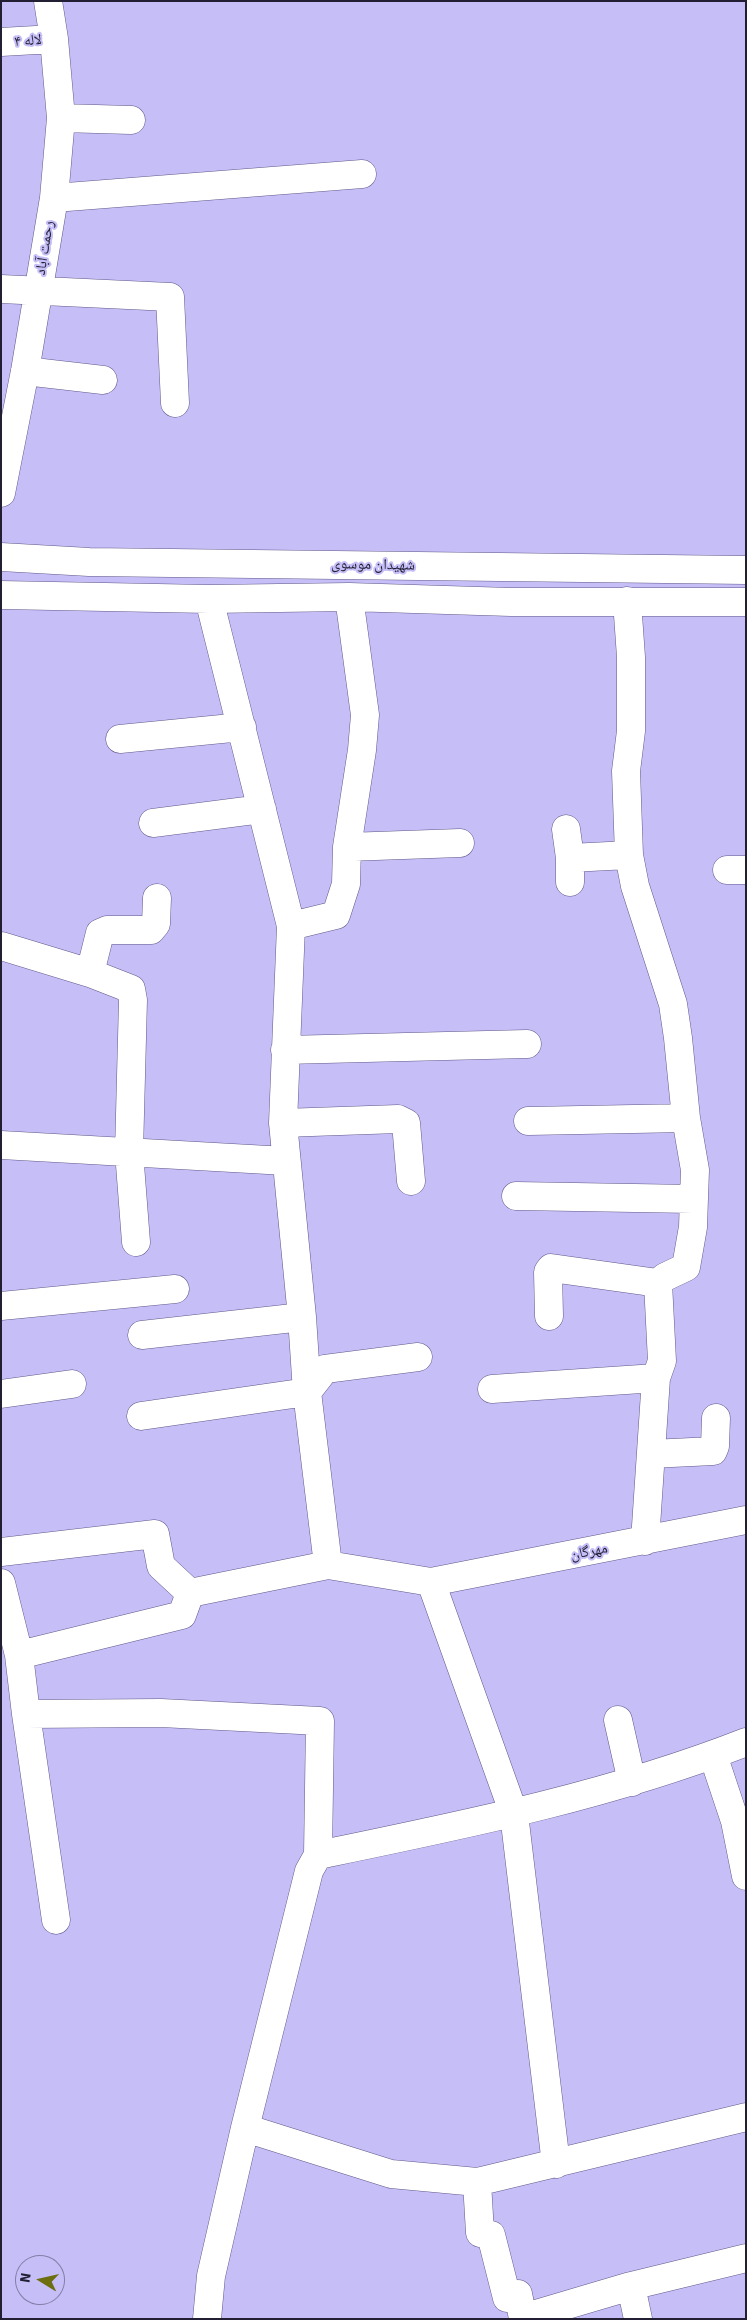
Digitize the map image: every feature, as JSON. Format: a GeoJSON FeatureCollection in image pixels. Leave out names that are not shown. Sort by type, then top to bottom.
{"type":"FeatureCollection","features":[{"type":"Feature","properties":{"kind":"street","name":"رحمت آباد"},"geometry":{"type":"LineString","coordinates":[[1,493],[25,371],[54,198],[61,118],[54,39],[48,1]]}},
{"type":"Feature","properties":{"kind":"street","name":"لاله ۴"},"geometry":{"type":"LineString","coordinates":[[1,42],[54,39]]}},
{"type":"Feature","properties":{"kind":"street"},"geometry":{"type":"LineString","coordinates":[[61,118],[131,120]]}},
{"type":"Feature","properties":{"kind":"street"},"geometry":{"type":"LineString","coordinates":[[54,198],[362,174]]}},
{"type":"Feature","properties":{"kind":"street"},"geometry":{"type":"LineString","coordinates":[[1,289],[39,289],[170,297],[175,403]]}},
{"type":"Feature","properties":{"kind":"street"},"geometry":{"type":"LineString","coordinates":[[25,371],[103,380]]}},
{"type":"Feature","properties":{"kind":"street","name":"شهیدان موسوی"},"geometry":{"type":"LineString","coordinates":[[1,556],[89,562],[746,570]]}},
{"type":"Feature","properties":{"kind":"street"},"geometry":{"type":"LineString","coordinates":[[1,595],[209,599],[349,598],[511,602],[746,602]]}},
{"type":"Feature","properties":{"kind":"street"},"geometry":{"type":"LineString","coordinates":[[291,926],[336,915],[346,884],[347,847],[362,750],[365,716],[349,598]]}},
{"type":"Feature","properties":{"kind":"street"},"geometry":{"type":"LineString","coordinates":[[209,599],[291,926],[282,1123],[302,1317],[306,1392],[328,1565]]}},
{"type":"Feature","properties":{"kind":"street"},"geometry":{"type":"LineString","coordinates":[[626,601],[631,657],[631,731],[626,771],[629,855],[635,886],[673,1004],[686,1118],[695,1170],[692,1234],[686,1267],[665,1276],[658,1283],[662,1361],[656,1378],[645,1541]]}},
{"type":"Feature","properties":{"kind":"street"},"geometry":{"type":"LineString","coordinates":[[120,739],[242,727]]}},
{"type":"Feature","properties":{"kind":"street"},"geometry":{"type":"LineString","coordinates":[[153,823],[262,809]]}},
{"type":"Feature","properties":{"kind":"street"},"geometry":{"type":"LineString","coordinates":[[566,829],[570,870],[629,855]]}},
{"type":"Feature","properties":{"kind":"street"},"geometry":{"type":"LineString","coordinates":[[347,847],[460,843]]}},
{"type":"Feature","properties":{"kind":"street"},"geometry":{"type":"LineString","coordinates":[[90,973],[100,933],[107,930],[152,930],[156,924],[157,898]]}},
{"type":"Feature","properties":{"kind":"street"},"geometry":{"type":"LineString","coordinates":[[1,946],[90,973],[123,984],[131,989],[134,1000],[128,1152],[136,1242]]}},
{"type":"Feature","properties":{"kind":"street"},"geometry":{"type":"LineString","coordinates":[[285,1050],[527,1044]]}},
{"type":"Feature","properties":{"kind":"street"},"geometry":{"type":"LineString","coordinates":[[528,1121],[686,1118]]}},
{"type":"Feature","properties":{"kind":"street"},"geometry":{"type":"LineString","coordinates":[[282,1123],[398,1119],[406,1123],[411,1181]]}},
{"type":"Feature","properties":{"kind":"street"},"geometry":{"type":"LineString","coordinates":[[1,1145],[286,1161]]}},
{"type":"Feature","properties":{"kind":"street"},"geometry":{"type":"LineString","coordinates":[[516,1196],[693,1199]]}},
{"type":"Feature","properties":{"kind":"street"},"geometry":{"type":"LineString","coordinates":[[548,1316],[548,1272],[551,1268],[658,1283]]}},
{"type":"Feature","properties":{"kind":"street"},"geometry":{"type":"LineString","coordinates":[[1,1306],[175,1289]]}},
{"type":"Feature","properties":{"kind":"street"},"geometry":{"type":"LineString","coordinates":[[142,1335],[302,1317]]}},
{"type":"Feature","properties":{"kind":"street"},"geometry":{"type":"LineString","coordinates":[[140,1416],[306,1392],[325,1369],[418,1357]]}},
{"type":"Feature","properties":{"kind":"street"},"geometry":{"type":"LineString","coordinates":[[492,1389],[656,1378]]}},
{"type":"Feature","properties":{"kind":"street"},"geometry":{"type":"LineString","coordinates":[[1,1394],[72,1384]]}},
{"type":"Feature","properties":{"kind":"street"},"geometry":{"type":"LineString","coordinates":[[651,1454],[713,1451],[715,1446],[716,1418]]}},
{"type":"Feature","properties":{"kind":"street","name":"مهرگان"},"geometry":{"type":"LineString","coordinates":[[431,1582],[746,1520]]}},
{"type":"Feature","properties":{"kind":"street"},"geometry":{"type":"LineString","coordinates":[[1,1552],[155,1534],[160,1566],[190,1593]]}},
{"type":"Feature","properties":{"kind":"street"},"geometry":{"type":"LineString","coordinates":[[190,1593],[328,1565],[431,1582],[468,1680],[514,1814],[556,2164]]}},
{"type":"Feature","properties":{"kind":"street"},"geometry":{"type":"LineString","coordinates":[[1,1582],[7,1625],[19,1655],[56,1920]]}},
{"type":"Feature","properties":{"kind":"street"},"geometry":{"type":"LineString","coordinates":[[19,1655],[182,1615],[190,1593]]}},
{"type":"Feature","properties":{"kind":"street"},"geometry":{"type":"LineString","coordinates":[[26,1714],[161,1712],[320,1721],[318,1855],[309,1872],[245,2128],[211,2276],[207,2319]]}},
{"type":"Feature","properties":{"kind":"street"},"geometry":{"type":"LineString","coordinates":[[618,1720],[632,1782]]}},
{"type":"Feature","properties":{"kind":"street"},"geometry":{"type":"LineString","coordinates":[[318,1855],[514,1814],[632,1782],[746,1742]]}},
{"type":"Feature","properties":{"kind":"street"},"geometry":{"type":"LineString","coordinates":[[713,1755],[740,1820],[746,1876]]}},
{"type":"Feature","properties":{"kind":"street"},"geometry":{"type":"LineString","coordinates":[[245,2128],[391,2174],[477,2182],[746,2117]]}},
{"type":"Feature","properties":{"kind":"street"},"geometry":{"type":"LineString","coordinates":[[477,2182],[480,2233],[491,2235],[507,2298],[518,2294],[523,2318],[631,2286],[746,2258]]}},
{"type":"Feature","properties":{"kind":"street"},"geometry":{"type":"LineString","coordinates":[[631,2286],[638,2319]]}}]}
